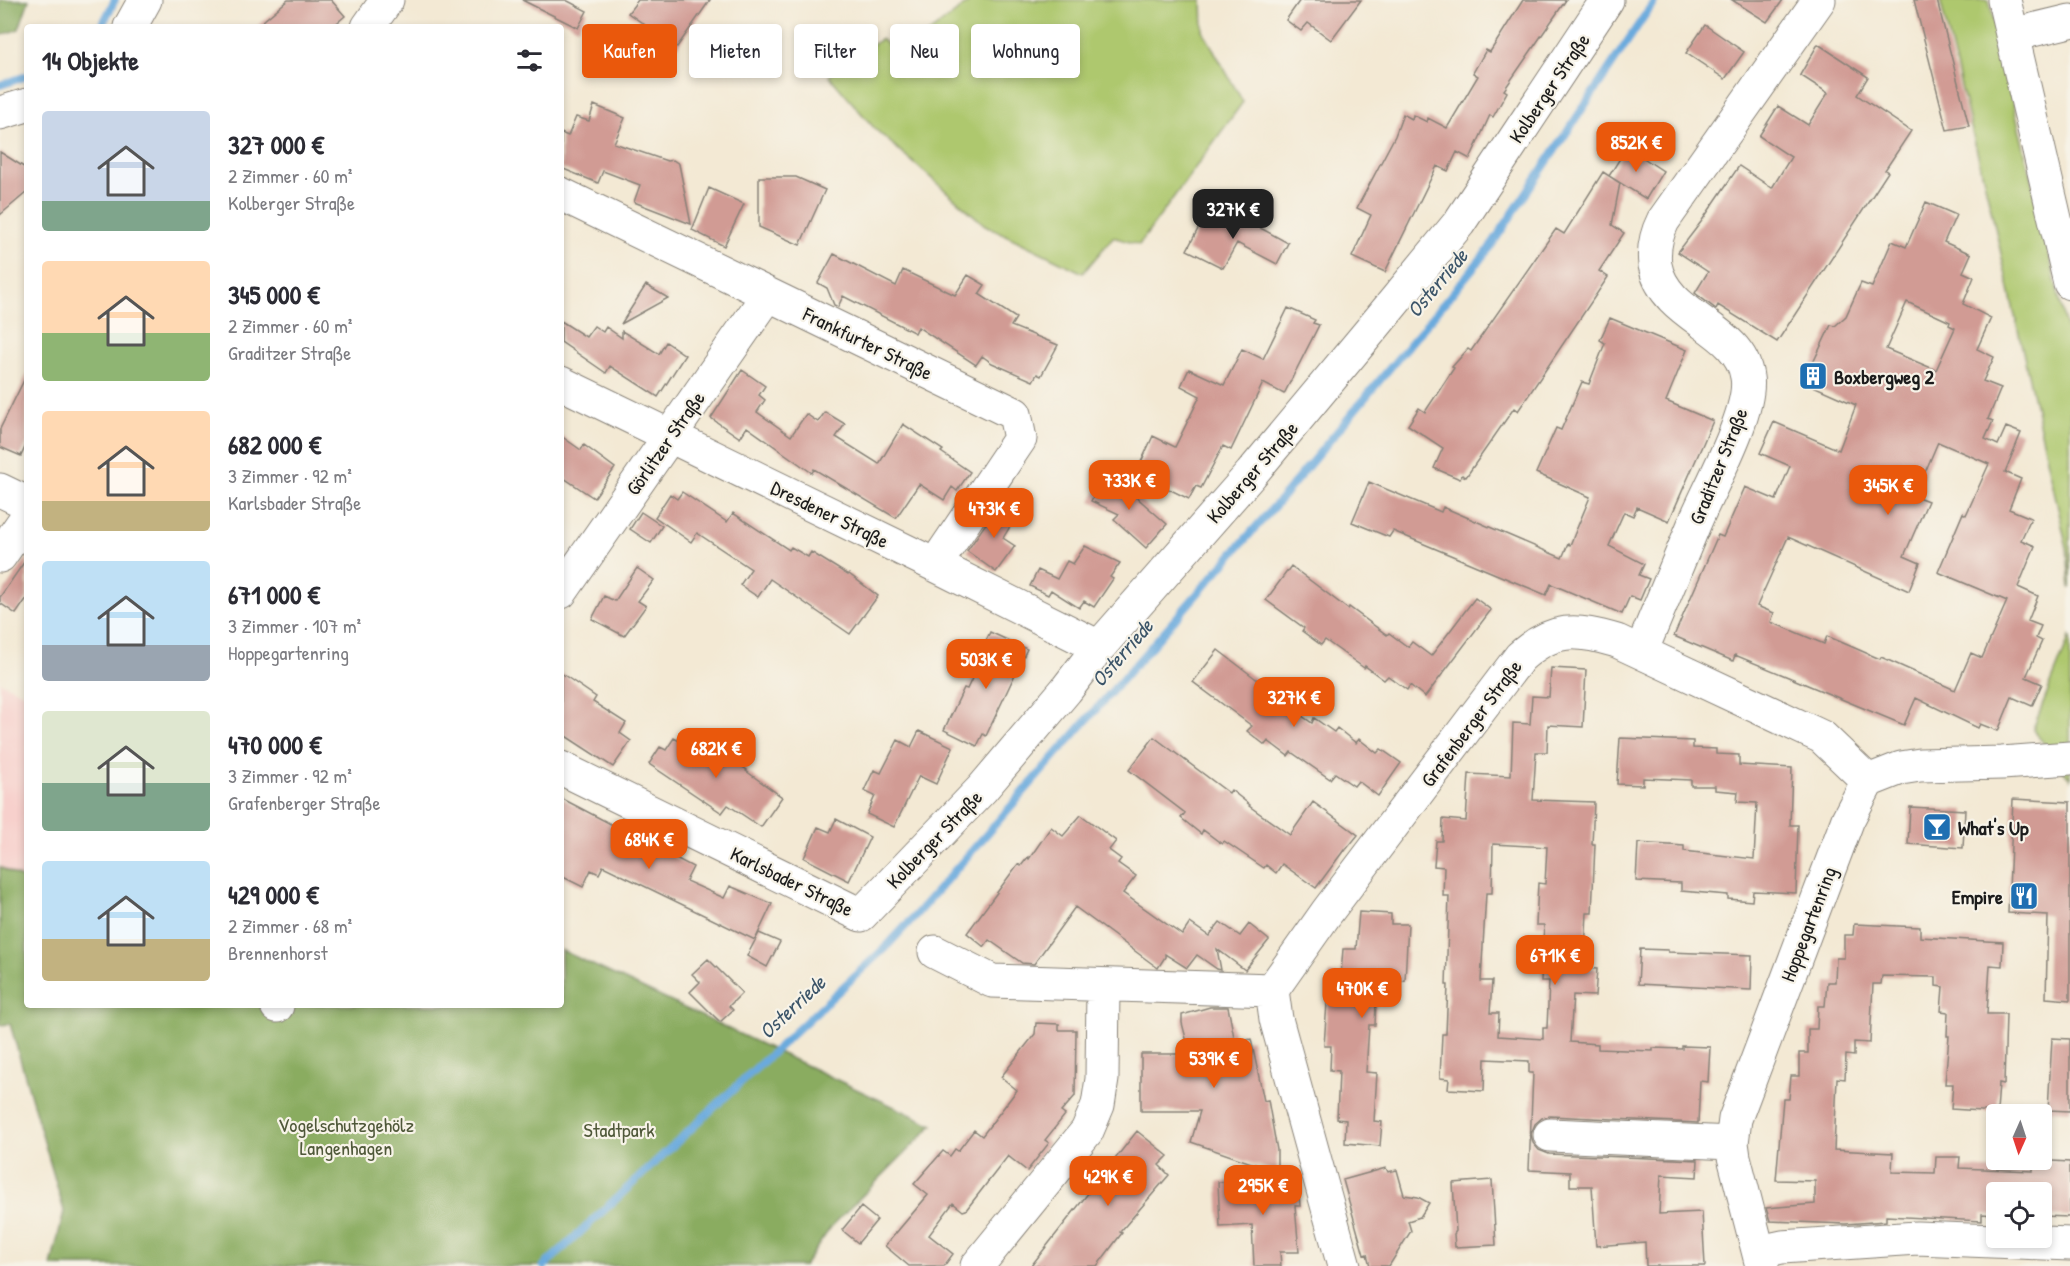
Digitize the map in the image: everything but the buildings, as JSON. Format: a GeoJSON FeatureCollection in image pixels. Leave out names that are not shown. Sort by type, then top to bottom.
{"type":"FeatureCollection","features":[{"type":"Feature","properties":{"kind":"street"},"geometry":{"type":"LineString","coordinates":[[132,24],[145,0]]}},
{"type":"Feature","properties":{"kind":"street"},"geometry":{"type":"LineString","coordinates":[[370,24],[387,0]]}},
{"type":"Feature","properties":{"kind":"street","name":"Kolberger Straße"},"geometry":{"type":"LineString","coordinates":[[861,915],[982,789],[1066,690],[1099,647],[1251,474],[1459,223],[1607,0]]}},
{"type":"Feature","properties":{"kind":"street","name":"Graditzer Straße"},"geometry":{"type":"LineString","coordinates":[[1641,652],[1695,520],[1738,426],[1748,379],[1737,352],[1726,341],[1686,312],[1662,288],[1654,261],[1657,233],[1663,221],[1819,0]]}},
{"type":"Feature","properties":{"kind":"street"},"geometry":{"type":"LineString","coordinates":[[2004,0],[2070,283]]}},
{"type":"Feature","properties":{"kind":"street"},"geometry":{"type":"LineString","coordinates":[[2012,35],[2070,22],[2065,0]]}},
{"type":"Feature","properties":{"kind":"street"},"geometry":{"type":"LineString","coordinates":[[0,112],[24,106]]}},
{"type":"Feature","properties":{"kind":"street","name":"Frankfurter Straße"},"geometry":{"type":"LineString","coordinates":[[564,195],[1015,414],[1020,439],[935,565]]}},
{"type":"Feature","properties":{"kind":"street","name":"Görlitzer Straße"},"geometry":{"type":"LineString","coordinates":[[564,588],[768,295]]}},
{"type":"Feature","properties":{"kind":"street","name":"Dresdener Straße"},"geometry":{"type":"LineString","coordinates":[[564,383],[1099,647]]}},
{"type":"Feature","properties":{"kind":"street"},"geometry":{"type":"LineString","coordinates":[[0,490],[24,502]]}},
{"type":"Feature","properties":{"kind":"street"},"geometry":{"type":"LineString","coordinates":[[0,556],[24,521]]}},
{"type":"Feature","properties":{"kind":"street","name":"Grafenberger Straße"},"geometry":{"type":"LineString","coordinates":[[1272,990],[1327,912],[1520,657],[1533,645],[1551,635],[1572,632],[1596,635],[1641,652],[1822,737],[1868,782]]}},
{"type":"Feature","properties":{"kind":"street"},"geometry":{"type":"LineString","coordinates":[[1868,782],[1901,768],[1920,765],[2002,763],[2070,758]]}},
{"type":"Feature","properties":{"kind":"street","name":"Karlsbader Straße"},"geometry":{"type":"LineString","coordinates":[[564,769],[861,915]]}},
{"type":"Feature","properties":{"kind":"street","name":"Hoppegartenring"},"geometry":{"type":"LineString","coordinates":[[1760,1259],[1732,1143],[1735,1119],[1848,819],[1868,782]]}},
{"type":"Feature","properties":{"kind":"street"},"geometry":{"type":"LineString","coordinates":[[935,952],[992,981],[1272,990],[1276,1019],[1344,1266]]}},
{"type":"Feature","properties":{"kind":"street"},"geometry":{"type":"LineString","coordinates":[[977,1266],[1087,1131],[1098,1105],[1102,1079],[1103,986]]}},
{"type":"Feature","properties":{"kind":"street"},"geometry":{"type":"LineString","coordinates":[[1550,1135],[1732,1143]]}},
{"type":"Feature","properties":{"kind":"street"},"geometry":{"type":"LineString","coordinates":[[1760,1259],[1782,1247],[1917,1238],[2070,1244]]}},
{"type":"Feature","properties":{"kind":"shaded area"},"geometry":{"type":"Polygon","coordinates":[[[0,682],[24,694],[24,879],[0,867],[0,682]]]}},
{"type":"Feature","properties":{"kind":"green space"},"geometry":{"type":"Polygon","coordinates":[[[0,0],[29,0],[19,29],[0,36],[0,0]]]}},
{"type":"Feature","properties":{"kind":"green space"},"geometry":{"type":"Polygon","coordinates":[[[972,0],[1202,0],[1203,31],[1243,102],[1139,245],[1113,237],[1083,273],[985,225],[875,129],[831,78],[878,78],[878,41],[881,39],[890,47],[890,78],[959,78],[959,24],[941,24],[972,0]]]}},
{"type":"Feature","properties":{"kind":"green space"},"geometry":{"type":"Polygon","coordinates":[[[1940,0],[1989,0],[2070,344],[2070,589],[2067,548],[1991,209],[1940,0]]]}},
{"type":"Feature","properties":{"kind":"green space"},"geometry":{"type":"Polygon","coordinates":[[[2070,636],[2070,779],[2033,729],[2070,636]]]}},
{"type":"Feature","properties":{"kind":"green space","name":"Stadtpark"},"geometry":{"type":"Polygon","coordinates":[[[0,867],[24,879],[24,1008],[564,1008],[564,951],[933,1125],[831,1227],[804,1266],[51,1266],[64,1211],[10,1024],[0,1025],[0,867]]]}},
{"type":"Feature","properties":{"kind":"waterway"},"geometry":{"type":"LineString","coordinates":[[103,24],[115,0]]}},
{"type":"Feature","properties":{"kind":"waterway","name":"Osterriede"},"geometry":{"type":"LineString","coordinates":[[544,1266],[888,945],[913,918],[1285,494],[1489,249],[1655,0]]}},
{"type":"Feature","properties":{"kind":"waterway"},"geometry":{"type":"LineString","coordinates":[[0,85],[24,77]]}},
{"type":"Feature","properties":{"kind":"place","name":"Boxbergweg 2"},"geometry":{"type":"Point","coordinates":[1813,376]}},
{"type":"Feature","properties":{"kind":"place","name":"What's Up"},"geometry":{"type":"Point","coordinates":[1937,827]}},
{"type":"Feature","properties":{"kind":"place","name":"Empire"},"geometry":{"type":"Point","coordinates":[2024,896]}},
{"type":"Feature","properties":{"kind":"park label","name":"Vogelschutzgehölz Langenhagen"},"geometry":{"type":"Point","coordinates":[346,1136]}}]}
